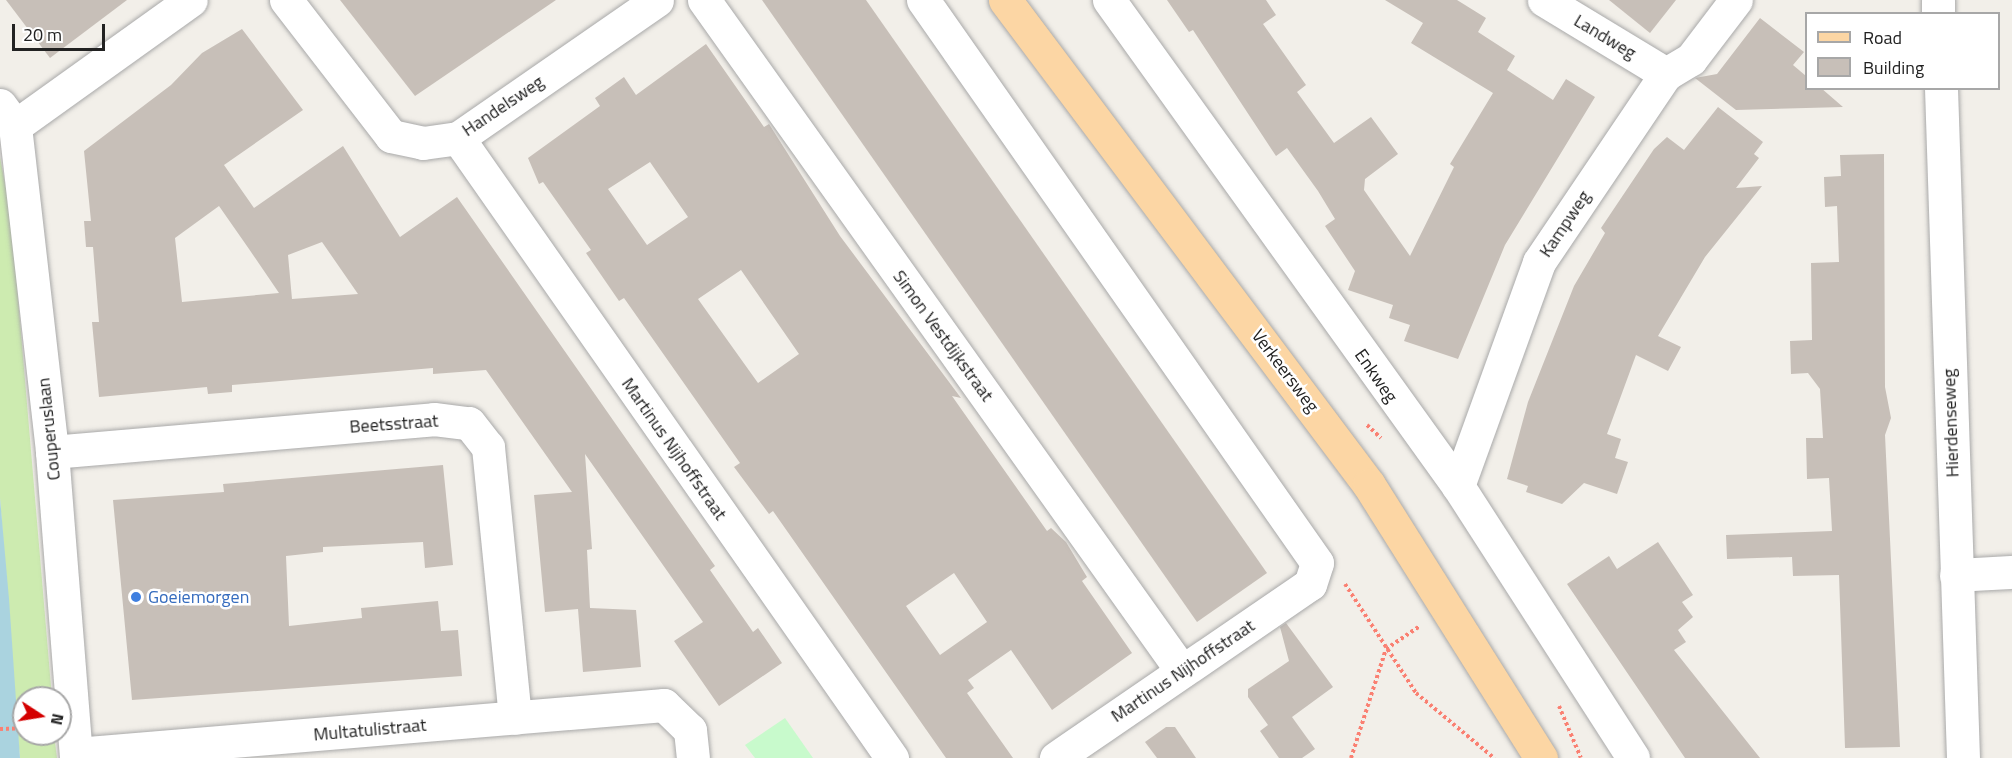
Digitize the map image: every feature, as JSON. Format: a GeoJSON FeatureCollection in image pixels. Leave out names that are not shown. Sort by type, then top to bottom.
{"type":"FeatureCollection","features":[{"type":"Feature","properties":{"kind":"main road","name":"Verkeersweg"},"geometry":{"type":"LineString","coordinates":[[1005,0],[1369,485],[1541,758]]}},
{"type":"Feature","properties":{"kind":"street"},"geometry":{"type":"LineString","coordinates":[[7,116],[191,0]]}},
{"type":"Feature","properties":{"kind":"street","name":"Handelsweg"},"geometry":{"type":"LineString","coordinates":[[286,0],[391,136],[423,143],[458,138],[657,0]]}},
{"type":"Feature","properties":{"kind":"street","name":"Simon Vestdijkstraat"},"geometry":{"type":"LineString","coordinates":[[704,0],[1182,671]]}},
{"type":"Feature","properties":{"kind":"street","name":"Martinus Nijhoffstraat"},"geometry":{"type":"LineString","coordinates":[[923,0],[1293,523],[1317,563],[1310,584],[1056,758]]}},
{"type":"Feature","properties":{"kind":"street","name":"Enkweg"},"geometry":{"type":"LineString","coordinates":[[1109,0],[1458,486],[1633,758]]}},
{"type":"Feature","properties":{"kind":"street","name":"Landweg"},"geometry":{"type":"LineString","coordinates":[[1544,0],[1666,74]]}},
{"type":"Feature","properties":{"kind":"street","name":"Kampweg"},"geometry":{"type":"LineString","coordinates":[[1458,486],[1539,262],[1666,74],[1691,59],[1736,0]]}},
{"type":"Feature","properties":{"kind":"street","name":"Hierdenseweg"},"geometry":{"type":"LineString","coordinates":[[1941,90],[1963,758]]}},
{"type":"Feature","properties":{"kind":"street","name":"Couperuslaan"},"geometry":{"type":"LineString","coordinates":[[7,116],[52,452],[76,756]]}},
{"type":"Feature","properties":{"kind":"street","name":"Martinus Nijhoffstraat"},"geometry":{"type":"LineString","coordinates":[[458,138],[892,758]]}},
{"type":"Feature","properties":{"kind":"street","name":"Beetsstraat"},"geometry":{"type":"LineString","coordinates":[[52,452],[434,419],[469,423],[488,447],[515,718]]}},
{"type":"Feature","properties":{"kind":"street"},"geometry":{"type":"LineString","coordinates":[[1956,575],[2012,572]]}},
{"type":"Feature","properties":{"kind":"street","name":"Multatulistraat"},"geometry":{"type":"LineString","coordinates":[[76,756],[664,705],[690,730],[693,758]]}},
{"type":"Feature","properties":{"kind":"path"},"geometry":{"type":"LineString","coordinates":[[1351,758],[1386,649],[1447,609]]}},
{"type":"Feature","properties":{"kind":"green space"},"geometry":{"type":"Polygon","coordinates":[[[0,157],[11,215],[51,686],[14,686],[0,498],[0,157]]]}},
{"type":"Feature","properties":{"kind":"green space"},"geometry":{"type":"Polygon","coordinates":[[[785,718],[813,758],[755,758],[745,745],[785,718]]]}},
{"type":"Feature","properties":{"kind":"green space"},"geometry":{"type":"Polygon","coordinates":[[[19,746],[56,746],[57,758],[20,758],[19,746]]]}},
{"type":"Feature","properties":{"kind":"water"},"geometry":{"type":"Polygon","coordinates":[[[0,498],[15,686],[12,686],[12,746],[19,746],[20,758],[0,758],[0,498]]]}},
{"type":"Feature","properties":{"kind":"building"},"geometry":{"type":"Polygon","coordinates":[[[6,0],[127,0],[50,58],[6,0]]]}},
{"type":"Feature","properties":{"kind":"building"},"geometry":{"type":"Polygon","coordinates":[[[340,0],[556,0],[415,96],[340,0]]]}},
{"type":"Feature","properties":{"kind":"building"},"geometry":{"type":"Polygon","coordinates":[[[762,0],[866,0],[1267,573],[1197,622],[762,0]]]}},
{"type":"Feature","properties":{"kind":"building"},"geometry":{"type":"Polygon","coordinates":[[[1167,0],[1266,0],[1276,15],[1263,24],[1306,85],[1297,92],[1334,143],[1371,117],[1398,154],[1365,179],[1364,190],[1410,256],[1454,167],[1450,164],[1493,93],[1411,43],[1423,23],[1385,0],[1457,0],[1486,18],[1478,32],[1515,56],[1507,70],[1553,100],[1566,79],[1595,97],[1505,245],[1458,359],[1404,341],[1410,325],[1389,318],[1393,305],[1348,290],[1355,271],[1325,226],[1335,219],[1318,191],[1287,148],[1276,156],[1193,30],[1189,32],[1167,0]]]}},
{"type":"Feature","properties":{"kind":"building"},"geometry":{"type":"Polygon","coordinates":[[[1609,0],[1676,0],[1650,33],[1609,0]]]}},
{"type":"Feature","properties":{"kind":"building"},"geometry":{"type":"Polygon","coordinates":[[[1760,18],[1804,52],[1793,65],[1805,75],[1805,90],[1823,90],[1843,107],[1736,110],[1695,78],[1717,74],[1760,18]]]}},
{"type":"Feature","properties":{"kind":"building"},"geometry":{"type":"Polygon","coordinates":[[[242,29],[303,110],[224,165],[254,208],[343,146],[400,237],[457,197],[715,566],[710,570],[753,632],[758,628],[782,663],[719,706],[674,641],[703,622],[585,454],[592,549],[587,550],[590,608],[636,610],[641,667],[583,672],[578,609],[545,612],[534,495],[572,492],[486,370],[433,374],[433,368],[232,385],[232,392],[208,394],[207,387],[99,397],[92,322],[99,322],[93,247],[86,247],[84,221],[91,221],[84,151],[171,85],[202,53],[242,29]],[[219,206],[175,238],[182,302],[279,293],[249,249],[219,206]],[[322,242],[288,255],[292,299],[358,294],[322,242]]]}},
{"type":"Feature","properties":{"kind":"building"},"geometry":{"type":"Polygon","coordinates":[[[706,44],[764,127],[769,124],[840,236],[961,398],[952,396],[1047,531],[1051,528],[1066,542],[1087,577],[1082,581],[1132,653],[1052,710],[1011,650],[968,680],[974,688],[967,693],[1013,758],[946,758],[773,511],[769,514],[734,467],[740,463],[624,298],[619,301],[586,253],[591,250],[543,182],[539,184],[528,158],[600,106],[595,98],[624,77],[636,95],[706,44]],[[650,162],[608,189],[647,245],[688,217],[650,162]],[[741,270],[698,299],[758,383],[799,354],[741,270]],[[954,573],[906,606],[940,655],[987,622],[954,573]]]}},
{"type":"Feature","properties":{"kind":"building"},"geometry":{"type":"Polygon","coordinates":[[[1718,107],[1763,142],[1754,154],[1759,158],[1736,188],[1762,186],[1705,257],[1658,336],[1681,347],[1668,371],[1636,355],[1607,434],[1621,439],[1615,458],[1628,462],[1617,494],[1584,483],[1562,504],[1526,492],[1528,486],[1507,479],[1528,402],[1574,286],[1605,233],[1601,228],[1654,149],[1667,137],[1684,150],[1718,107]]]}},
{"type":"Feature","properties":{"kind":"building"},"geometry":{"type":"Polygon","coordinates":[[[1884,154],[1885,387],[1891,418],[1885,435],[1900,747],[1845,748],[1839,575],[1793,576],[1792,557],[1727,559],[1726,535],[1832,531],[1829,478],[1807,479],[1806,438],[1823,438],[1820,389],[1808,373],[1791,374],[1790,341],[1812,340],[1811,263],[1839,262],[1837,206],[1825,207],[1824,177],[1841,176],[1840,155],[1884,154]]]}},
{"type":"Feature","properties":{"kind":"building"},"geometry":{"type":"Polygon","coordinates":[[[443,465],[453,565],[425,568],[423,542],[323,547],[323,552],[286,556],[289,626],[362,618],[361,608],[438,601],[441,631],[458,630],[462,676],[132,700],[113,500],[224,492],[223,484],[443,465]]]}},
{"type":"Feature","properties":{"kind":"building"},"geometry":{"type":"Polygon","coordinates":[[[1658,542],[1693,595],[1682,602],[1693,617],[1678,630],[1686,642],[1674,650],[1760,758],[1685,758],[1567,584],[1609,556],[1617,569],[1658,542]]]}},
{"type":"Feature","properties":{"kind":"building"},"geometry":{"type":"Polygon","coordinates":[[[1286,623],[1333,687],[1292,717],[1315,749],[1302,758],[1279,758],[1260,731],[1268,725],[1248,697],[1248,689],[1289,661],[1280,627],[1286,623]]]}},
{"type":"Feature","properties":{"kind":"building"},"geometry":{"type":"Polygon","coordinates":[[[1166,727],[1175,727],[1196,758],[1157,758],[1145,742],[1166,727]]]}},
{"type":"Feature","properties":{"kind":"place","name":"Goeiemorgen"},"geometry":{"type":"Point","coordinates":[136,597]}}]}
